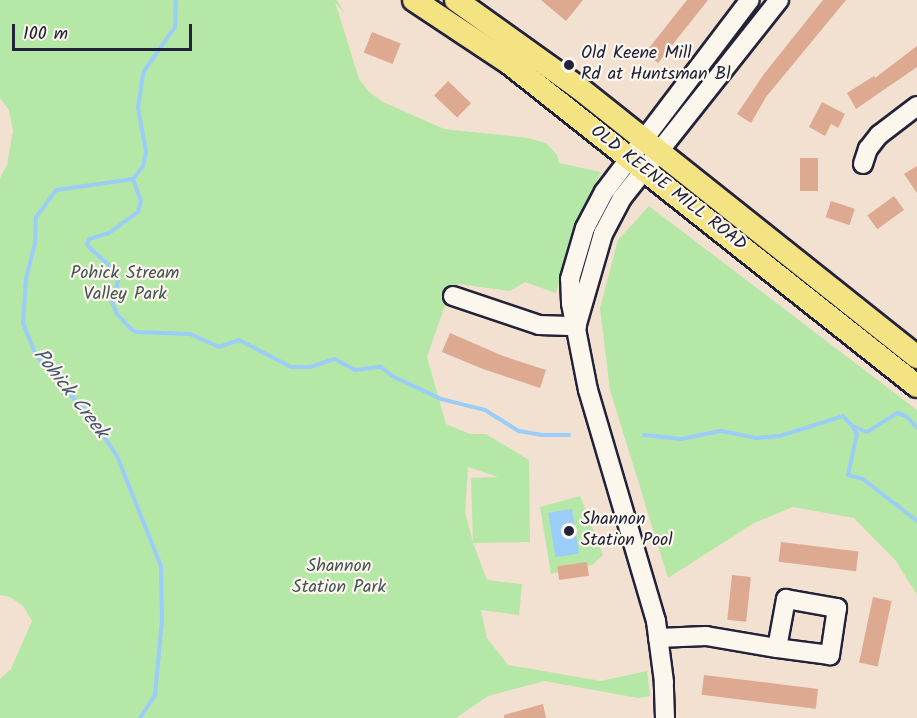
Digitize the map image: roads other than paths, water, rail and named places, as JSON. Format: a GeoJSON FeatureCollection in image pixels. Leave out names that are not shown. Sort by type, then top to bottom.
{"type":"FeatureCollection","features":[{"type":"Feature","properties":{"kind":"main road","name":"OLD KEENE MILL ROAD"},"geometry":{"type":"LineString","coordinates":[[414,0],[509,63],[917,386]]}},
{"type":"Feature","properties":{"kind":"main road","name":"OLD KEENE MILL ROAD"},"geometry":{"type":"LineString","coordinates":[[456,0],[579,88],[917,357]]}},
{"type":"Feature","properties":{"kind":"street"},"geometry":{"type":"LineString","coordinates":[[665,718],[664,682],[658,638],[638,558],[585,380],[577,326],[603,234],[637,164],[750,0]]}},
{"type":"Feature","properties":{"kind":"street"},"geometry":{"type":"LineString","coordinates":[[651,145],[779,0]]}},
{"type":"Feature","properties":{"kind":"street"},"geometry":{"type":"LineString","coordinates":[[863,164],[868,148],[879,135],[917,106]]}},
{"type":"Feature","properties":{"kind":"street"},"geometry":{"type":"LineString","coordinates":[[453,296],[539,325],[577,326]]}},
{"type":"Feature","properties":{"kind":"street"},"geometry":{"type":"LineString","coordinates":[[658,638],[706,636],[777,648]]}},
{"type":"Feature","properties":{"kind":"water"},"geometry":{"type":"Polygon","coordinates":[[[572,509],[579,553],[555,557],[548,513],[572,509]]]}},
{"type":"Feature","properties":{"kind":"waterway","name":"Pohick Creek"},"geometry":{"type":"LineString","coordinates":[[140,718],[155,695],[162,619],[161,566],[117,456],[87,411],[59,384],[35,353],[23,323],[26,279],[35,244],[36,217],[56,190],[133,179],[143,166],[146,152],[138,107],[144,71],[175,27],[176,0]]}},
{"type":"Feature","properties":{"kind":"waterway"},"geometry":{"type":"LineString","coordinates":[[133,179],[141,201],[138,212],[109,233],[89,239],[87,245],[116,272],[118,281],[112,302],[117,314],[136,332],[190,334],[219,347],[239,340],[291,367],[310,367],[335,359],[355,370],[381,367],[392,376],[441,399],[485,410],[519,431],[541,435],[569,435]]}},
{"type":"Feature","properties":{"kind":"waterway"},"geometry":{"type":"LineString","coordinates":[[644,435],[682,439],[721,431],[756,438],[780,436],[843,416],[852,426],[867,432],[897,413],[906,416],[917,428]]}},
{"type":"Feature","properties":{"kind":"waterway"},"geometry":{"type":"LineString","coordinates":[[853,427],[857,434],[848,475],[863,479],[917,521]]}},
{"type":"Feature","properties":{"kind":"place","name":"Old Keene Mill Rd at Huntsman Bl"},"geometry":{"type":"Point","coordinates":[569,65]}},
{"type":"Feature","properties":{"kind":"place","name":"Shannon Station Pool"},"geometry":{"type":"Point","coordinates":[569,531]}},
{"type":"Feature","properties":{"kind":"park label","name":"Pohick Stream Valley Park"},"geometry":{"type":"Point","coordinates":[125,285]}},
{"type":"Feature","properties":{"kind":"park label","name":"Shannon Station Park"},"geometry":{"type":"Point","coordinates":[339,578]}}]}
